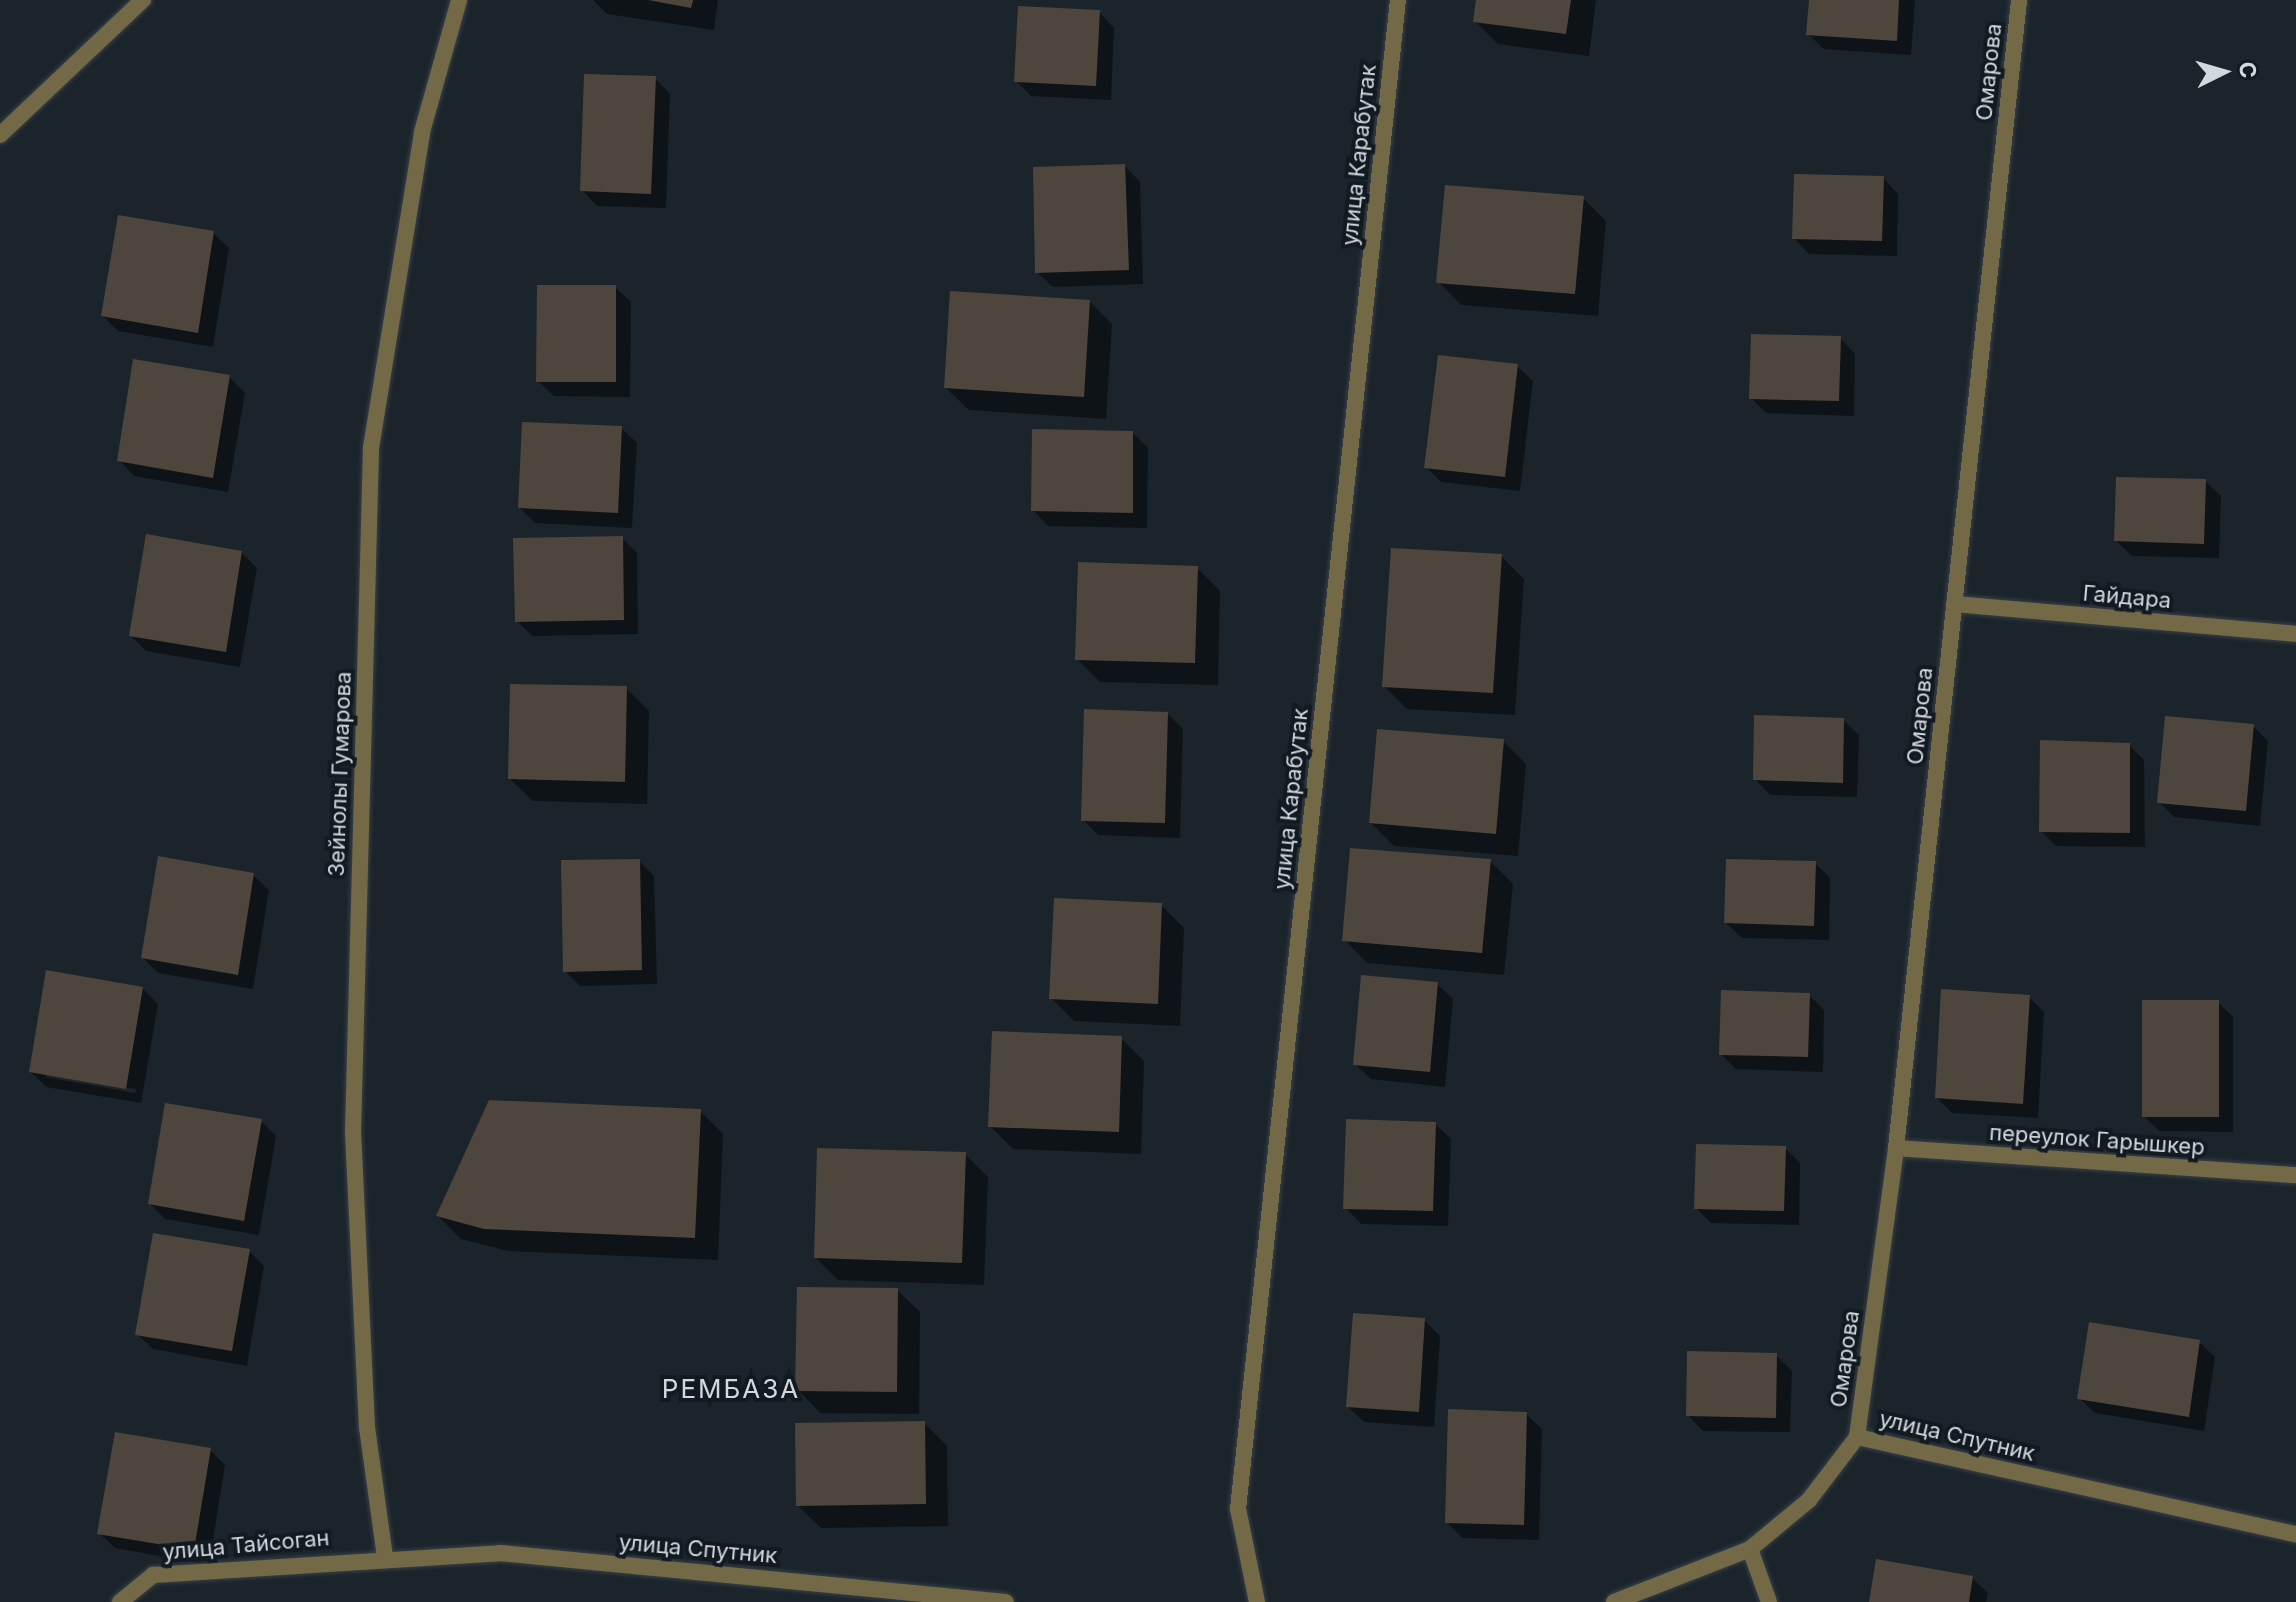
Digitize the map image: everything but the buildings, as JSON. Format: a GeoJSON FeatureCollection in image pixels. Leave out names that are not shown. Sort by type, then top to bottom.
{"type":"FeatureCollection","features":[{"type":"Feature","properties":{"kind":"street"},"geometry":{"type":"LineString","coordinates":[[1,131],[143,0]]}},
{"type":"Feature","properties":{"kind":"street","name":"Зейнолы Гумарова"},"geometry":{"type":"LineString","coordinates":[[385,1557],[367,1428],[353,1132],[371,448],[422,132],[459,0]]}},
{"type":"Feature","properties":{"kind":"street","name":"улица Карабутак"},"geometry":{"type":"LineString","coordinates":[[1257,1602],[1238,1509],[1398,0]]}},
{"type":"Feature","properties":{"kind":"street","name":"Омарова"},"geometry":{"type":"LineString","coordinates":[[1857,1437],[1896,1148],[2019,0]]}},
{"type":"Feature","properties":{"kind":"street","name":"Гайдара"},"geometry":{"type":"LineString","coordinates":[[1954,604],[2296,634]]}},
{"type":"Feature","properties":{"kind":"street","name":"переулок Гарышкер"},"geometry":{"type":"LineString","coordinates":[[1896,1148],[2296,1175]]}},
{"type":"Feature","properties":{"kind":"street","name":"улица Спутник"},"geometry":{"type":"LineString","coordinates":[[1614,1602],[1750,1549],[1809,1500],[1857,1437],[2296,1534]]}},
{"type":"Feature","properties":{"kind":"street"},"geometry":{"type":"LineString","coordinates":[[1750,1549],[1769,1602]]}},
{"type":"Feature","properties":{"kind":"street","name":"улица Спутник"},"geometry":{"type":"LineString","coordinates":[[385,1557],[500,1553],[873,1594],[1006,1602]]}},
{"type":"Feature","properties":{"kind":"street","name":"улица Тайсоган"},"geometry":{"type":"LineString","coordinates":[[120,1602],[153,1575],[385,1557]]}},
{"type":"Feature","properties":{"kind":"district","name":"РЕМБАЗА"},"geometry":{"type":"Point","coordinates":[731,1389]}}]}
